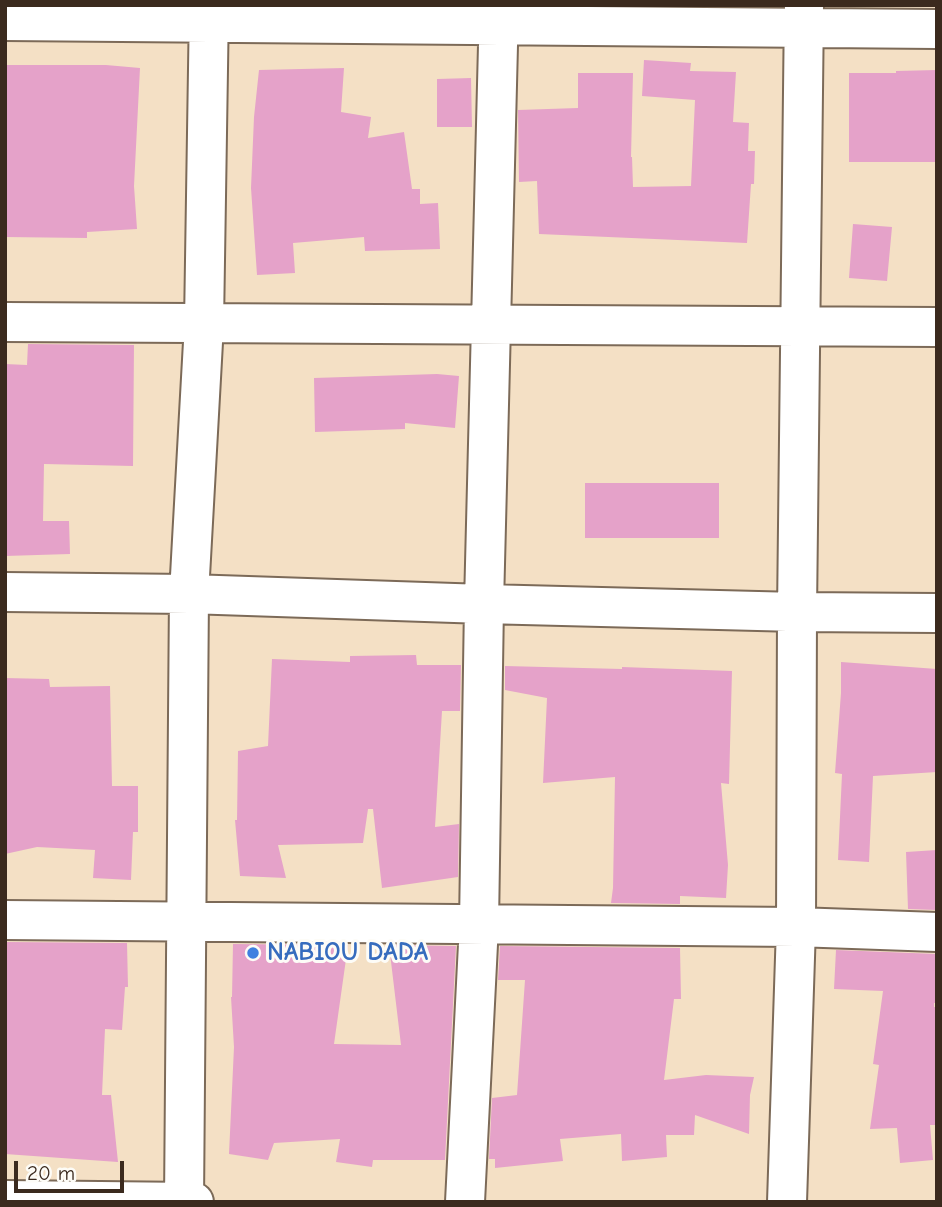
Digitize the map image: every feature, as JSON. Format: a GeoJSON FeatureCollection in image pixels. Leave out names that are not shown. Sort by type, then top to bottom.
{"type":"FeatureCollection","features":[{"type":"Feature","properties":{"kind":"street"},"geometry":{"type":"LineString","coordinates":[[184,1202],[189,594],[204,324],[208,14]]}},
{"type":"Feature","properties":{"kind":"street"},"geometry":{"type":"LineString","coordinates":[[5,21],[208,14],[804,17],[937,29]]}},
{"type":"Feature","properties":{"kind":"street"},"geometry":{"type":"LineString","coordinates":[[466,1202],[479,924],[498,15]]}},
{"type":"Feature","properties":{"kind":"street"},"geometry":{"type":"LineString","coordinates":[[787,1202],[796,927],[804,17]]}},
{"type":"Feature","properties":{"kind":"street"},"geometry":{"type":"LineString","coordinates":[[5,323],[937,327]]}},
{"type":"Feature","properties":{"kind":"street"},"geometry":{"type":"LineString","coordinates":[[5,592],[189,594],[797,612],[937,613]]}},
{"type":"Feature","properties":{"kind":"street"},"geometry":{"type":"LineString","coordinates":[[5,920],[796,927],[937,932]]}},
{"type":"Feature","properties":{"kind":"street"},"geometry":{"type":"LineString","coordinates":[[5,1200],[194,1202]]}},
{"type":"Feature","properties":{"kind":"building"},"geometry":{"type":"Polygon","coordinates":[[[644,60],[691,63],[690,71],[736,72],[733,122],[749,123],[748,151],[755,151],[747,243],[539,234],[537,181],[519,182],[518,110],[578,108],[578,73],[633,73],[633,187],[691,186],[695,100],[642,96],[644,60]]]}},
{"type":"Feature","properties":{"kind":"building"},"geometry":{"type":"Polygon","coordinates":[[[5,65],[106,65],[140,68],[134,186],[137,229],[87,232],[87,238],[5,237],[5,65]]]}},
{"type":"Feature","properties":{"kind":"building"},"geometry":{"type":"Polygon","coordinates":[[[344,68],[341,112],[371,117],[368,138],[404,132],[412,189],[420,189],[420,204],[438,203],[440,249],[365,251],[364,237],[293,243],[295,273],[257,275],[251,188],[259,70],[344,68]]]}},
{"type":"Feature","properties":{"kind":"building"},"geometry":{"type":"Polygon","coordinates":[[[937,70],[937,162],[849,162],[849,73],[937,70]]]}},
{"type":"Feature","properties":{"kind":"building"},"geometry":{"type":"Polygon","coordinates":[[[471,78],[472,127],[437,127],[437,79],[471,78]]]}},
{"type":"Feature","properties":{"kind":"building"},"geometry":{"type":"Polygon","coordinates":[[[853,224],[892,227],[887,281],[849,278],[853,224]]]}},
{"type":"Feature","properties":{"kind":"building"},"geometry":{"type":"Polygon","coordinates":[[[28,344],[134,345],[133,466],[44,464],[43,521],[69,521],[70,554],[5,556],[5,364],[27,365],[28,344]]]}},
{"type":"Feature","properties":{"kind":"building"},"geometry":{"type":"Polygon","coordinates":[[[437,374],[459,376],[455,428],[405,423],[405,429],[315,432],[314,378],[437,374]]]}},
{"type":"Feature","properties":{"kind":"building"},"geometry":{"type":"Polygon","coordinates":[[[585,483],[719,483],[719,538],[585,538],[585,483]]]}},
{"type":"Feature","properties":{"kind":"building"},"geometry":{"type":"Polygon","coordinates":[[[416,655],[417,665],[461,665],[460,711],[442,711],[435,827],[459,824],[458,877],[382,888],[373,809],[368,809],[363,843],[278,845],[286,878],[240,876],[235,820],[238,751],[268,746],[272,659],[350,662],[350,656],[416,655]]]}},
{"type":"Feature","properties":{"kind":"building"},"geometry":{"type":"Polygon","coordinates":[[[841,662],[937,669],[937,772],[873,776],[869,862],[838,860],[842,774],[835,773],[841,662]]]}},
{"type":"Feature","properties":{"kind":"building"},"geometry":{"type":"Polygon","coordinates":[[[505,666],[732,671],[729,784],[721,783],[728,865],[726,898],[680,896],[680,904],[611,903],[615,777],[543,783],[547,698],[505,690],[505,666]]]}},
{"type":"Feature","properties":{"kind":"building"},"geometry":{"type":"Polygon","coordinates":[[[5,678],[49,679],[50,687],[110,686],[112,786],[138,786],[138,832],[133,832],[131,880],[93,878],[95,850],[37,847],[5,854],[5,678]]]}},
{"type":"Feature","properties":{"kind":"building"},"geometry":{"type":"Polygon","coordinates":[[[937,850],[937,910],[908,909],[906,852],[937,850]]]}},
{"type":"Feature","properties":{"kind":"building"},"geometry":{"type":"Polygon","coordinates":[[[6,942],[127,943],[128,987],[125,987],[122,1030],[105,1029],[102,1095],[111,1095],[118,1162],[5,1154],[6,942]]]}},
{"type":"Feature","properties":{"kind":"building"},"geometry":{"type":"Polygon","coordinates":[[[233,944],[348,945],[334,1044],[401,1045],[389,945],[456,946],[445,1160],[373,1160],[372,1167],[336,1162],[340,1139],[274,1143],[268,1160],[229,1154],[234,1047],[231,997],[233,944]]]}},
{"type":"Feature","properties":{"kind":"building"},"geometry":{"type":"Polygon","coordinates":[[[500,946],[680,948],[681,999],[674,999],[664,1080],[706,1075],[754,1077],[750,1095],[749,1134],[695,1115],[694,1135],[666,1135],[667,1157],[622,1161],[621,1134],[560,1139],[563,1161],[495,1168],[495,1159],[489,1159],[492,1098],[517,1095],[525,980],[498,980],[500,946]]]}},
{"type":"Feature","properties":{"kind":"building"},"geometry":{"type":"Polygon","coordinates":[[[836,950],[937,954],[937,1003],[934,1003],[934,1007],[937,1007],[937,1125],[930,1125],[933,1160],[900,1163],[897,1128],[870,1129],[879,1065],[873,1064],[883,991],[834,989],[836,950]]]}},
{"type":"Feature","properties":{"kind":"place","name":"NABIOU DADA"},"geometry":{"type":"Point","coordinates":[253,953]}}]}
